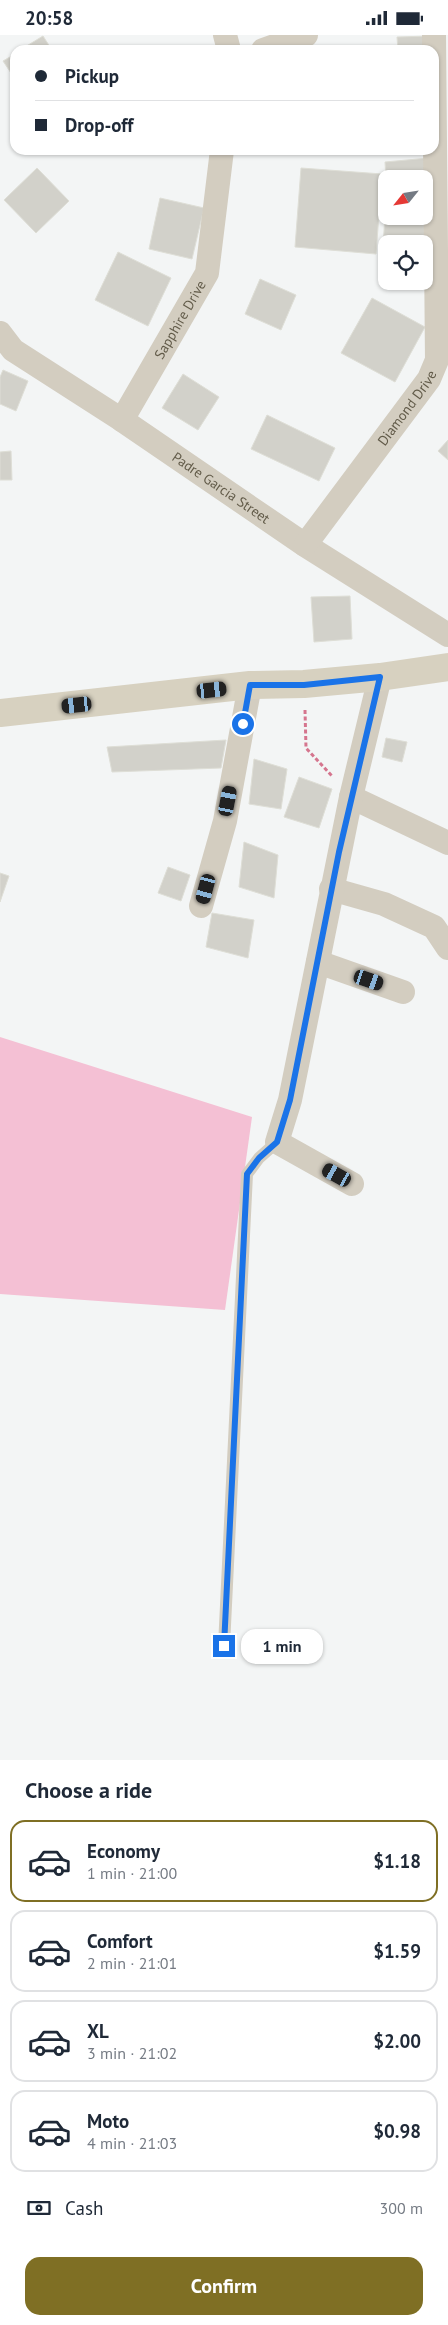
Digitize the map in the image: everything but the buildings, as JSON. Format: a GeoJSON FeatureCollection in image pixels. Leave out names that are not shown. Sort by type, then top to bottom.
{"type":"FeatureCollection","features":[{"type":"Feature","properties":{"kind":"main road"},"geometry":{"type":"LineString","coordinates":[[0,713],[250,685],[304,685],[448,667]]}},
{"type":"Feature","properties":{"kind":"street"},"geometry":{"type":"LineString","coordinates":[[277,45],[306,35]]}},
{"type":"Feature","properties":{"kind":"street","name":"Sapphire Drive"},"geometry":{"type":"LineString","coordinates":[[122,420],[207,273],[221,155]]}},
{"type":"Feature","properties":{"kind":"street","name":"Diamond Drive"},"geometry":{"type":"LineString","coordinates":[[305,545],[429,379],[437,360],[435,155]]}},
{"type":"Feature","properties":{"kind":"street","name":"Padre Garcia Street"},"geometry":{"type":"LineString","coordinates":[[0,333],[13,350],[122,420],[305,545],[448,635]]}},
{"type":"Feature","properties":{"kind":"street"},"geometry":{"type":"LineString","coordinates":[[352,1183],[277,1142],[290,1100],[331,889],[380,677]]}},
{"type":"Feature","properties":{"kind":"street"},"geometry":{"type":"LineString","coordinates":[[201,906],[225,821],[250,685]]}},
{"type":"Feature","properties":{"kind":"street"},"geometry":{"type":"LineString","coordinates":[[351,797],[448,843]]}},
{"type":"Feature","properties":{"kind":"street"},"geometry":{"type":"LineString","coordinates":[[331,889],[384,904],[434,927],[447,946]]}},
{"type":"Feature","properties":{"kind":"street"},"geometry":{"type":"LineString","coordinates":[[318,963],[403,992]]}},
{"type":"Feature","properties":{"kind":"lane"},"geometry":{"type":"LineString","coordinates":[[224,1646],[247,1174],[259,1158],[277,1142]]}},
{"type":"Feature","properties":{"kind":"path"},"geometry":{"type":"LineString","coordinates":[[304,685],[306,748],[351,797]]}},
{"type":"Feature","properties":{"kind":"shaded area"},"geometry":{"type":"Polygon","coordinates":[[[0,1037],[252,1117],[225,1310],[0,1294],[0,1037]]]}},
{"type":"Feature","properties":{"kind":"route"},"geometry":{"type":"LineString","coordinates":[[224,1646],[247,1174],[259,1158],[277,1142],[290,1100],[331,889],[380,677],[304,685],[250,685],[243,724]]}}]}
